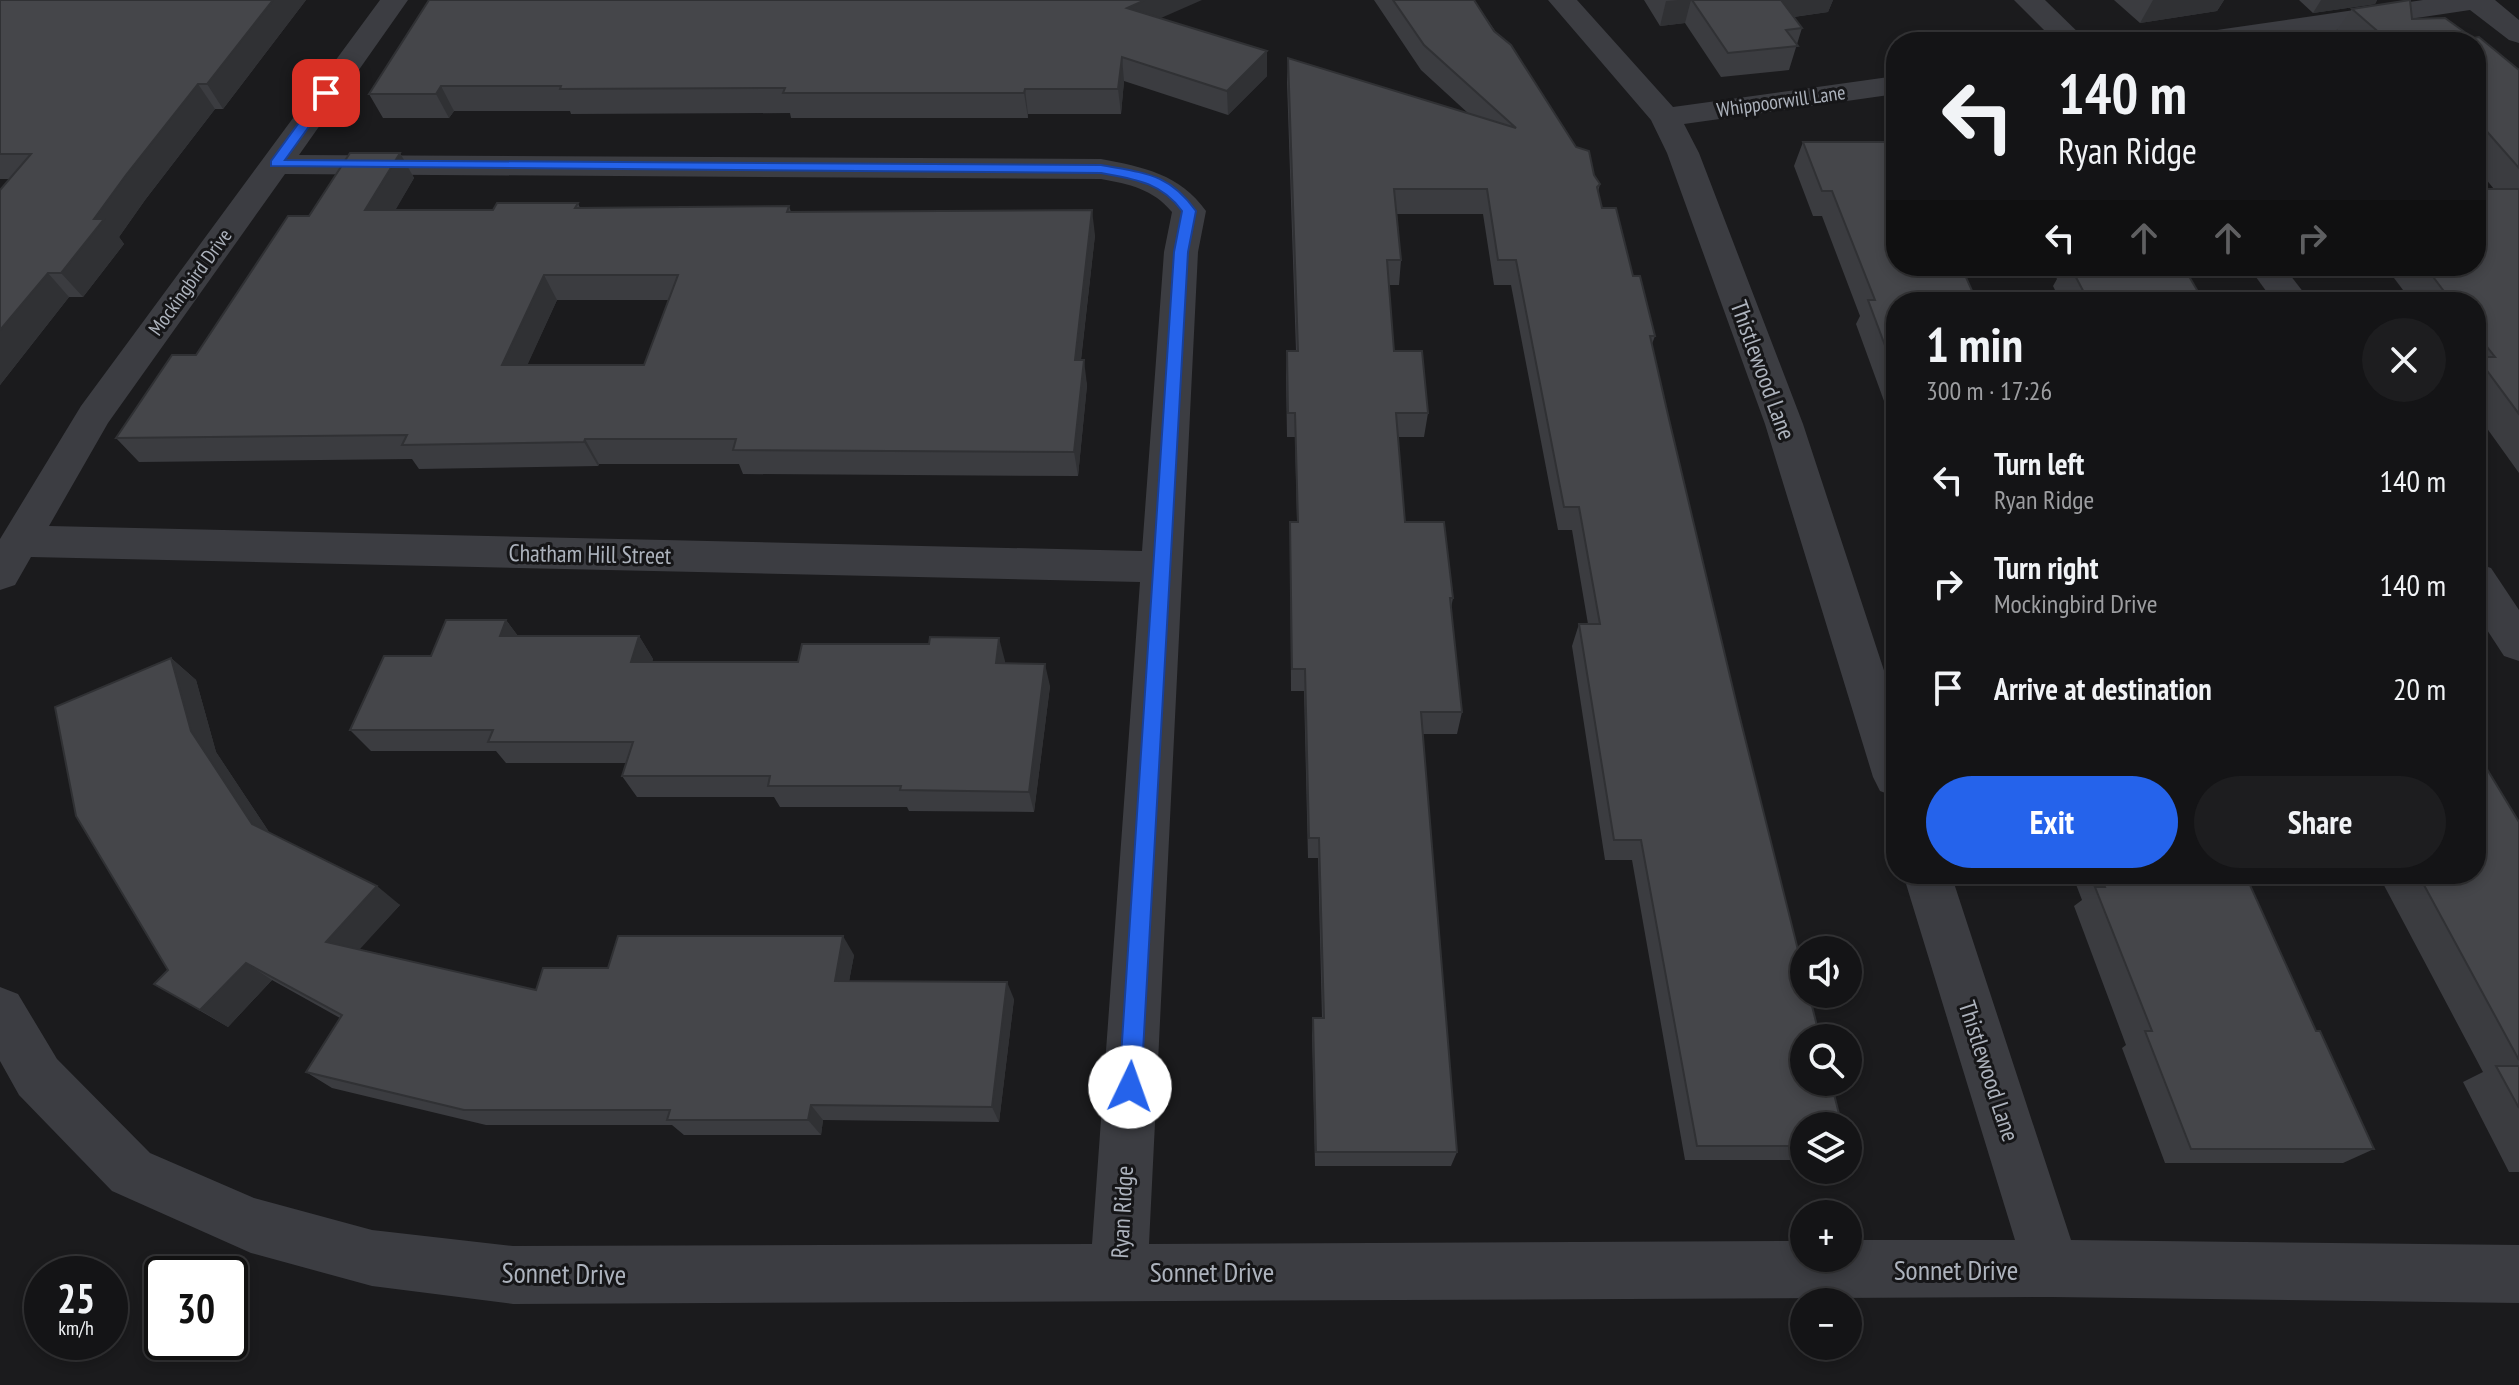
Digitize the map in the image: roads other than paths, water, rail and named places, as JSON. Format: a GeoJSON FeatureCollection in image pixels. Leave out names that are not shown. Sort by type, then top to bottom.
{"type":"FeatureCollection","features":[{"type":"Feature","properties":{"kind":"street","name":"Mockingbird Drive"},"geometry":{"type":"LineString","coordinates":[[9,558],[94,415],[394,0]]}},
{"type":"Feature","properties":{"kind":"street","name":"Thistlewood Lane"},"geometry":{"type":"LineString","coordinates":[[1562,0],[1665,117],[1683,153],[1784,424],[1886,745]]}},
{"type":"Feature","properties":{"kind":"street"},"geometry":{"type":"LineString","coordinates":[[2028,0],[2062,32]]}},
{"type":"Feature","properties":{"kind":"street"},"geometry":{"type":"LineString","coordinates":[[2263,32],[2477,0],[2519,34]]}},
{"type":"Feature","properties":{"kind":"street","name":"Whippoorwill Lane"},"geometry":{"type":"LineString","coordinates":[[1665,117],[1886,86]]}},
{"type":"Feature","properties":{"kind":"street","name":"Ryan Ridge"},"geometry":{"type":"LineString","coordinates":[[275,164],[1101,169],[1145,177],[1175,192],[1189,211],[1181,252],[1119,1271]]}},
{"type":"Feature","properties":{"kind":"street"},"geometry":{"type":"LineString","coordinates":[[2273,276],[2285,292]]}},
{"type":"Feature","properties":{"kind":"street","name":"Chatham Hill Street"},"geometry":{"type":"LineString","coordinates":[[9,558],[1162,567]]}},
{"type":"Feature","properties":{"kind":"street"},"geometry":{"type":"LineString","coordinates":[[2486,594],[2519,644]]}},
{"type":"Feature","properties":{"kind":"street","name":"Thistlewood Lane"},"geometry":{"type":"LineString","coordinates":[[1930,884],[2052,1268]]}},
{"type":"Feature","properties":{"kind":"street","name":"Sonnet Drive"},"geometry":{"type":"LineString","coordinates":[[0,1011],[38,1077],[131,1172],[251,1225],[372,1258],[513,1275],[2052,1268],[2519,1274]]}}]}
